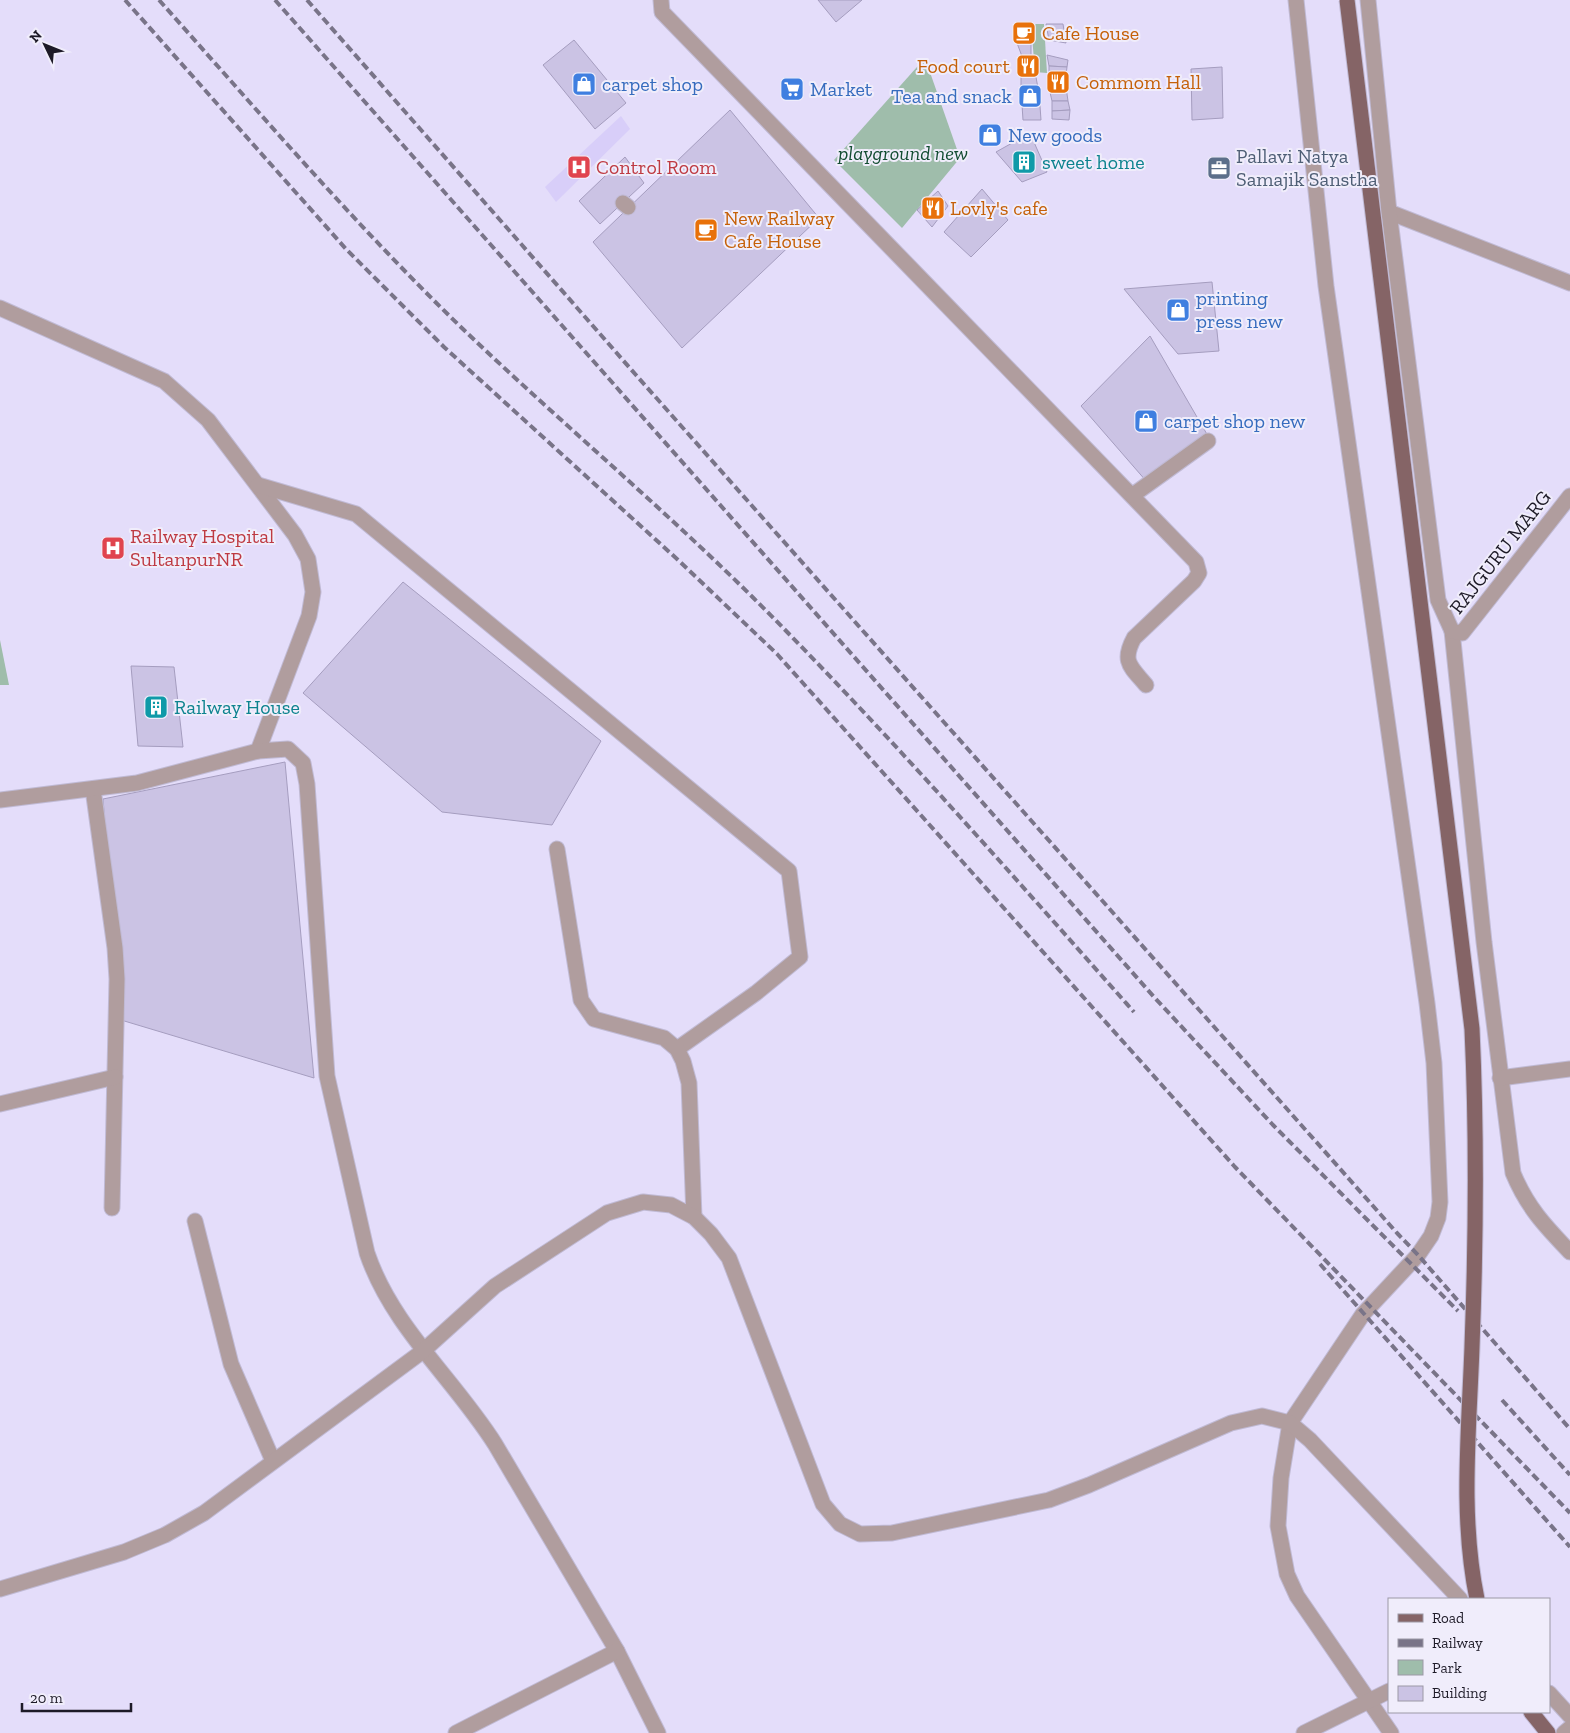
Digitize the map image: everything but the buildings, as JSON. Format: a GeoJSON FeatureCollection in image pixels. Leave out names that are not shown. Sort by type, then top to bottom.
{"type":"FeatureCollection","features":[{"type":"Feature","properties":{"kind":"main road"},"geometry":{"type":"LineString","coordinates":[[1347,0],[1472,1029],[1476,1113],[1476,1221],[1467,1498],[1470,1565],[1477,1598]]}},
{"type":"Feature","properties":{"kind":"main road"},"geometry":{"type":"LineString","coordinates":[[1532,1713],[1548,1733]]}},
{"type":"Feature","properties":{"kind":"street"},"geometry":{"type":"LineString","coordinates":[[662,0],[662,12],[1196,562],[1199,573],[1194,581],[1134,638],[1127,650],[1128,662],[1146,685]]}},
{"type":"Feature","properties":{"kind":"street"},"geometry":{"type":"LineString","coordinates":[[1296,0],[1326,286],[1428,1003],[1434,1063],[1440,1202],[1438,1218],[1431,1236],[1418,1254],[1363,1314],[1290,1423],[1281,1478],[1278,1526],[1287,1574],[1298,1596],[1391,1733]]}},
{"type":"Feature","properties":{"kind":"street"},"geometry":{"type":"LineString","coordinates":[[1368,0],[1389,212],[1438,600],[1457,632],[1500,1078],[1513,1173],[1521,1193],[1537,1218],[1570,1252]]}},
{"type":"Feature","properties":{"kind":"street"},"geometry":{"type":"LineString","coordinates":[[1389,212],[1570,283]]}},
{"type":"Feature","properties":{"kind":"street"},"geometry":{"type":"LineString","coordinates":[[0,308],[164,381],[208,420],[295,535],[308,558],[313,592],[309,616],[258,751]]}},
{"type":"Feature","properties":{"kind":"street"},"geometry":{"type":"LineString","coordinates":[[1132,495],[1208,440]]}},
{"type":"Feature","properties":{"kind":"street"},"geometry":{"type":"LineString","coordinates":[[258,485],[356,514],[789,871],[800,957],[756,993],[677,1049]]}},
{"type":"Feature","properties":{"kind":"street","name":"RAJGURU MARG"},"geometry":{"type":"LineString","coordinates":[[1457,632],[1570,496]]}},
{"type":"Feature","properties":{"kind":"street"},"geometry":{"type":"LineString","coordinates":[[0,800],[93,790],[137,782],[258,751],[288,749],[302,763],[307,784],[327,1076],[367,1253],[374,1275],[423,1351],[483,1425],[617,1651],[658,1733]]}},
{"type":"Feature","properties":{"kind":"street"},"geometry":{"type":"LineString","coordinates":[[93,790],[115,948],[117,988],[112,1208]]}},
{"type":"Feature","properties":{"kind":"street"},"geometry":{"type":"LineString","coordinates":[[557,849],[581,1000],[594,1019],[664,1038],[677,1049],[683,1061],[689,1083],[694,1217]]}},
{"type":"Feature","properties":{"kind":"street"},"geometry":{"type":"LineString","coordinates":[[1500,1078],[1570,1069]]}},
{"type":"Feature","properties":{"kind":"street"},"geometry":{"type":"LineString","coordinates":[[0,1104],[115,1077]]}},
{"type":"Feature","properties":{"kind":"street"},"geometry":{"type":"LineString","coordinates":[[0,1589],[124,1552],[165,1535],[204,1513],[423,1351],[495,1286],[607,1213],[644,1202],[670,1205],[694,1217],[711,1234],[729,1258],[823,1504],[840,1524],[860,1534],[892,1533],[1049,1500],[1089,1485],[1230,1423],[1262,1416],[1290,1423],[1310,1440],[1459,1598]]}},
{"type":"Feature","properties":{"kind":"street"},"geometry":{"type":"LineString","coordinates":[[195,1221],[230,1364],[274,1461]]}},
{"type":"Feature","properties":{"kind":"street"},"geometry":{"type":"LineString","coordinates":[[456,1733],[617,1651]]}},
{"type":"Feature","properties":{"kind":"street"},"geometry":{"type":"LineString","coordinates":[[1304,1733],[1388,1691]]}},
{"type":"Feature","properties":{"kind":"street"},"geometry":{"type":"LineString","coordinates":[[1550,1694],[1570,1716]]}},
{"type":"Feature","properties":{"kind":"street"},"geometry":{"type":"LineString","coordinates":[[1564,1733],[1570,1728]]}},
{"type":"Feature","properties":{"kind":"shaded area","name":"Control Room"},"geometry":{"type":"Polygon","coordinates":[[[621,116],[630,129],[556,202],[545,187],[621,116]]]}},
{"type":"Feature","properties":{"kind":"green space"},"geometry":{"type":"Polygon","coordinates":[[[1031,24],[1044,24],[1047,73],[1035,72],[1031,24]]]}},
{"type":"Feature","properties":{"kind":"green space","name":"playground new"},"geometry":{"type":"Polygon","coordinates":[[[925,58],[960,158],[902,228],[834,160],[925,58]]]}},
{"type":"Feature","properties":{"kind":"green space"},"geometry":{"type":"Polygon","coordinates":[[[0,640],[9,685],[0,685],[0,640]]]}},
{"type":"Feature","properties":{"kind":"railway"},"geometry":{"type":"LineString","coordinates":[[125,0],[346,249],[444,347],[677,559],[777,654],[1235,1167],[1570,1513]]}},
{"type":"Feature","properties":{"kind":"railway"},"geometry":{"type":"LineString","coordinates":[[159,0],[309,169],[386,252],[506,370],[712,558],[791,636],[922,775],[1134,1012]]}},
{"type":"Feature","properties":{"kind":"railway"},"geometry":{"type":"LineString","coordinates":[[275,0],[1154,997],[1273,1125],[1458,1311]]}},
{"type":"Feature","properties":{"kind":"railway"},"geometry":{"type":"LineString","coordinates":[[307,0],[636,375],[1418,1255],[1570,1429]]}},
{"type":"Feature","properties":{"kind":"railway"},"geometry":{"type":"LineString","coordinates":[[1320,1264],[1570,1547]]}},
{"type":"Feature","properties":{"kind":"railway"},"geometry":{"type":"LineString","coordinates":[[1502,1400],[1570,1475]]}},
{"type":"Feature","properties":{"kind":"place","name":"Cafe House"},"geometry":{"type":"Point","coordinates":[1024,33]}},
{"type":"Feature","properties":{"kind":"place","name":"Food court"},"geometry":{"type":"Point","coordinates":[1028,66]}},
{"type":"Feature","properties":{"kind":"place","name":"Commom Hall"},"geometry":{"type":"Point","coordinates":[1058,82]}},
{"type":"Feature","properties":{"kind":"place","name":"carpet shop"},"geometry":{"type":"Point","coordinates":[584,84]}},
{"type":"Feature","properties":{"kind":"place","name":"Market"},"geometry":{"type":"Point","coordinates":[792,89]}},
{"type":"Feature","properties":{"kind":"place","name":"Tea and snack"},"geometry":{"type":"Point","coordinates":[1030,96]}},
{"type":"Feature","properties":{"kind":"place","name":"New goods"},"geometry":{"type":"Point","coordinates":[990,135]}},
{"type":"Feature","properties":{"kind":"place","name":"sweet home"},"geometry":{"type":"Point","coordinates":[1024,162]}},
{"type":"Feature","properties":{"kind":"place","name":"Control Room"},"geometry":{"type":"Point","coordinates":[579,167]}},
{"type":"Feature","properties":{"kind":"place","name":"Pallavi Natya Samajik Sanstha"},"geometry":{"type":"Point","coordinates":[1219,168]}},
{"type":"Feature","properties":{"kind":"place","name":"Lovly's cafe"},"geometry":{"type":"Point","coordinates":[933,208]}},
{"type":"Feature","properties":{"kind":"place","name":"New Railway Cafe House"},"geometry":{"type":"Point","coordinates":[706,230]}},
{"type":"Feature","properties":{"kind":"place","name":"printing press new"},"geometry":{"type":"Point","coordinates":[1178,310]}},
{"type":"Feature","properties":{"kind":"place","name":"carpet shop new"},"geometry":{"type":"Point","coordinates":[1146,421]}},
{"type":"Feature","properties":{"kind":"place","name":"Railway Hospital SultanpurNR"},"geometry":{"type":"Point","coordinates":[113,548]}},
{"type":"Feature","properties":{"kind":"place","name":"Railway House"},"geometry":{"type":"Point","coordinates":[156,707]}}]}
